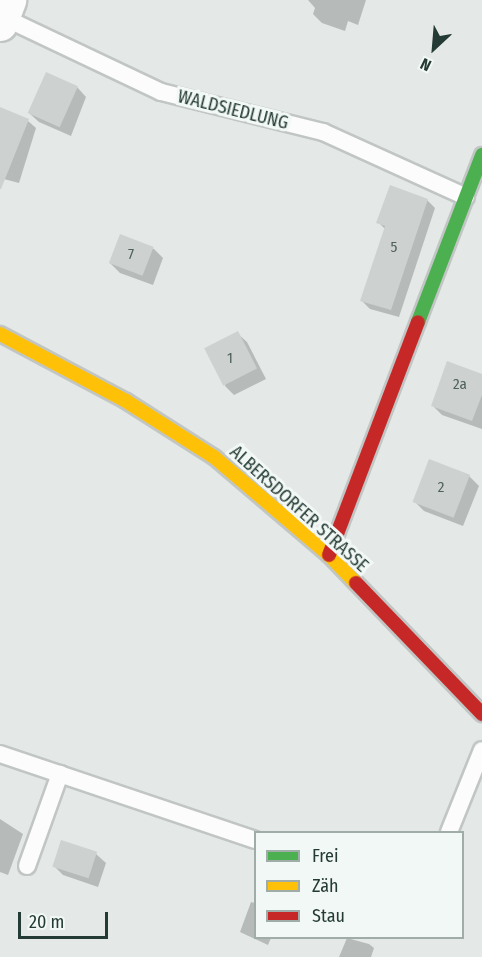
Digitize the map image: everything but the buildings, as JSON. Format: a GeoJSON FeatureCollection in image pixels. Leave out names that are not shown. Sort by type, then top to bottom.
{"type":"FeatureCollection","features":[{"type":"Feature","properties":{"kind":"street"},"geometry":{"type":"LineString","coordinates":[[328,555],[482,154]]}},
{"type":"Feature","properties":{"kind":"street","name":"ALBERSDORFER STRASSE"},"geometry":{"type":"LineString","coordinates":[[0,333],[126,401],[214,458],[328,555],[482,714]]}},
{"type":"Feature","properties":{"kind":"lane","name":"WALDSIEDLUNG"},"geometry":{"type":"LineString","coordinates":[[4,14],[161,92],[322,132],[466,197]]}},
{"type":"Feature","properties":{"kind":"lane"},"geometry":{"type":"LineString","coordinates":[[449,831],[482,750]]}},
{"type":"Feature","properties":{"kind":"lane"},"geometry":{"type":"LineString","coordinates":[[0,754],[254,840]]}},
{"type":"Feature","properties":{"kind":"lane"},"geometry":{"type":"LineString","coordinates":[[27,866],[60,774]]}},
{"type":"Feature","properties":{"kind":"traffic: fast"},"geometry":{"type":"LineString","coordinates":[[418,322],[482,155]]}},
{"type":"Feature","properties":{"kind":"traffic: slow"},"geometry":{"type":"LineString","coordinates":[[0,334],[126,401],[214,457],[329,555],[356,583]]}},
{"type":"Feature","properties":{"kind":"traffic: jam"},"geometry":{"type":"LineString","coordinates":[[329,555],[418,322]]}},
{"type":"Feature","properties":{"kind":"traffic: jam"},"geometry":{"type":"LineString","coordinates":[[356,583],[482,714]]}}]}
